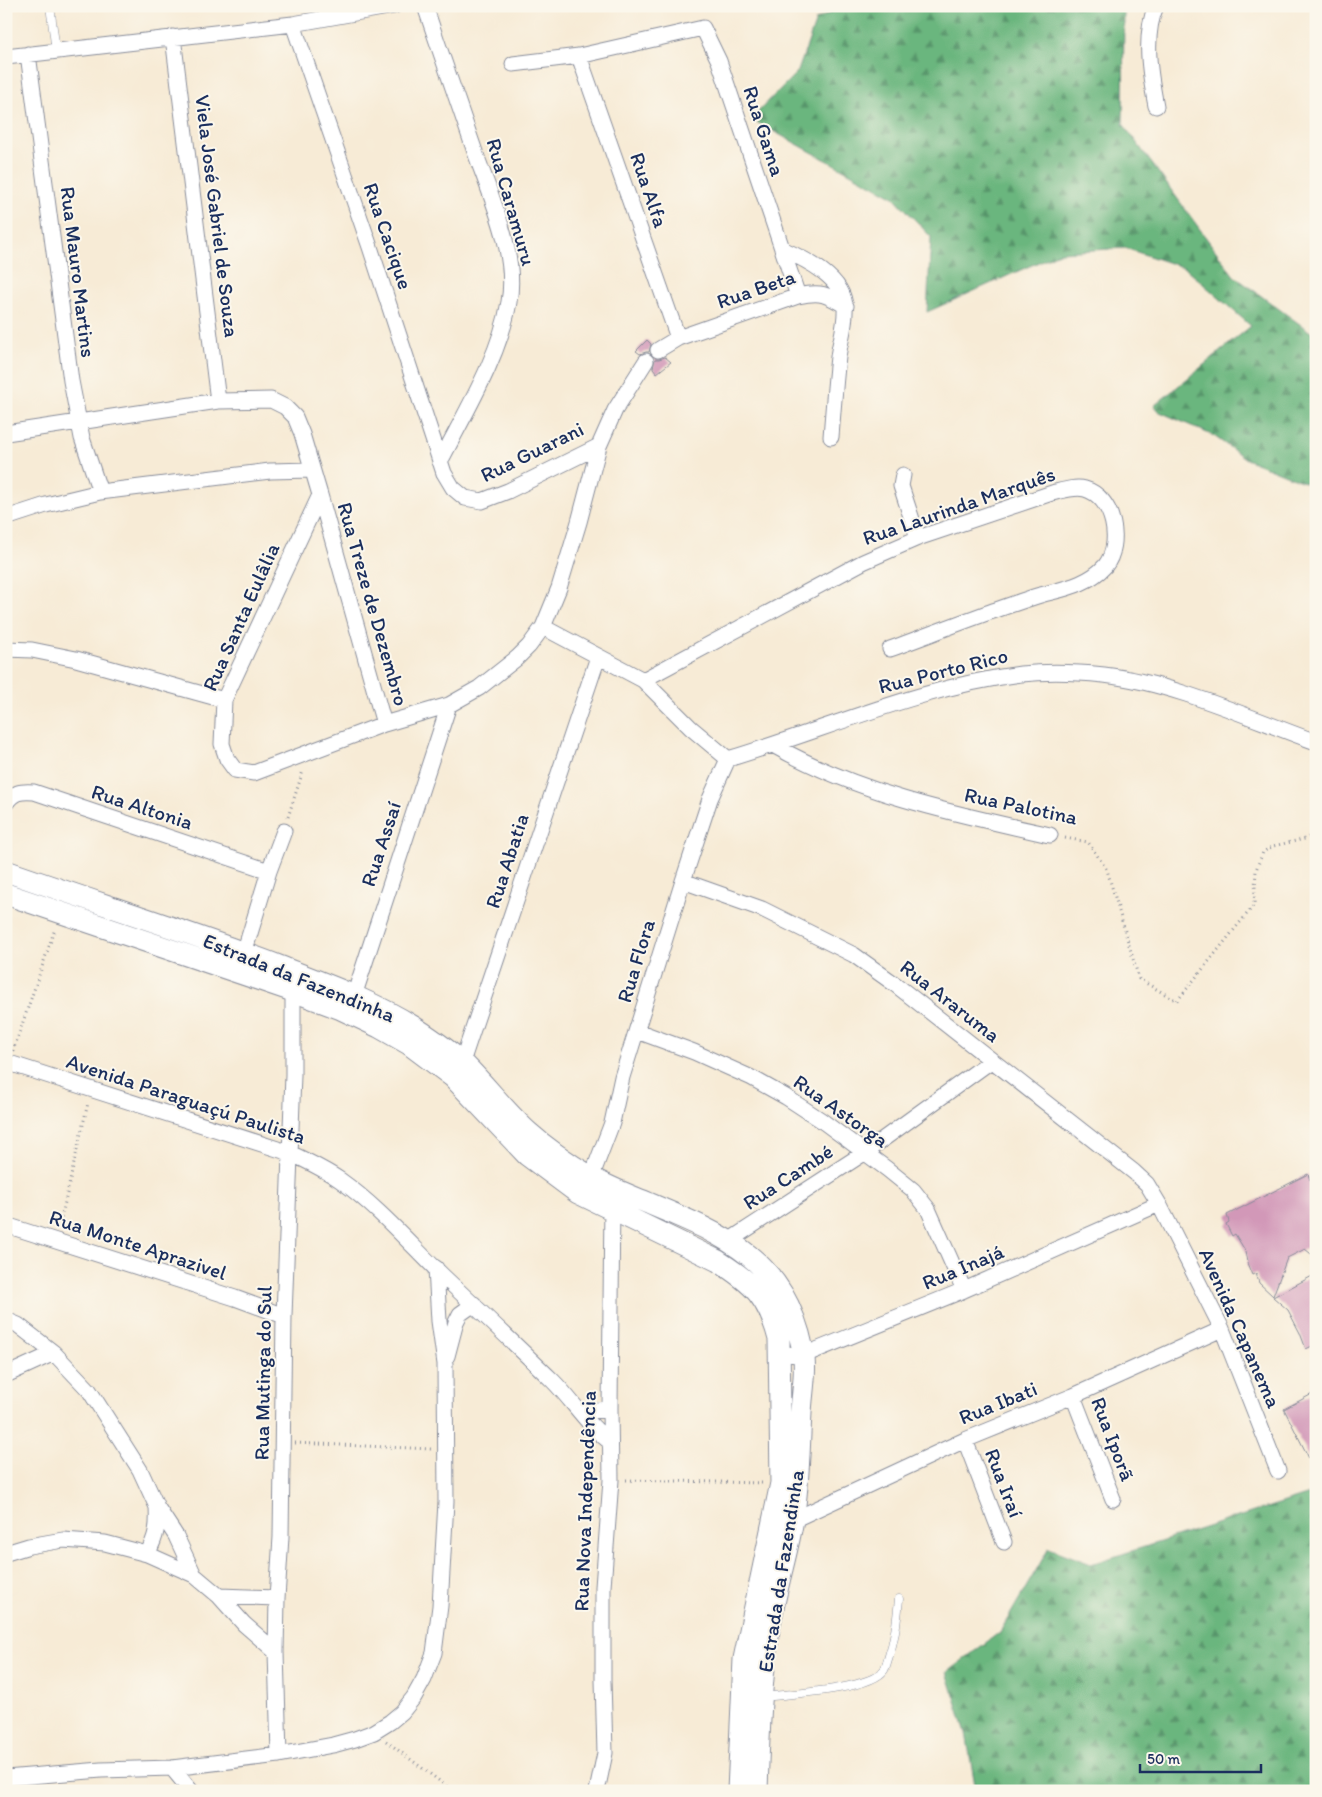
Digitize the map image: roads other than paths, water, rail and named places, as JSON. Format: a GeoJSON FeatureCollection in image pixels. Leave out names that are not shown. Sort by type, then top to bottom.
{"type":"FeatureCollection","features":[{"type":"Feature","properties":{"kind":"main road","name":"Estrada da Fazendinha"},"geometry":{"type":"LineString","coordinates":[[6,871],[244,953],[354,996],[413,1026],[458,1070],[549,1150],[613,1190],[730,1240],[756,1261],[786,1298],[804,1355],[798,1485],[793,1520],[773,1610],[762,1697],[757,1791]]}},
{"type":"Feature","properties":{"kind":"main road","name":"Estrada da Fazendinha"},"geometry":{"type":"LineString","coordinates":[[6,894],[61,911],[293,991],[341,1009],[379,1027],[458,1070],[533,1159],[578,1193],[718,1261],[739,1274],[755,1288],[773,1318],[779,1339],[782,1483],[744,1659],[738,1791]]}},
{"type":"Feature","properties":{"kind":"street"},"geometry":{"type":"LineString","coordinates":[[6,56],[293,24],[394,6]]}},
{"type":"Feature","properties":{"kind":"street","name":"Rua Caramuru"},"geometry":{"type":"LineString","coordinates":[[425,6],[494,207],[508,253],[512,278],[509,303],[502,331],[488,367],[440,462]]}},
{"type":"Feature","properties":{"kind":"street"},"geometry":{"type":"LineString","coordinates":[[1156,6],[1149,39],[1150,74],[1156,106]]}},
{"type":"Feature","properties":{"kind":"street","name":"Rua Cacique"},"geometry":{"type":"LineString","coordinates":[[293,24],[370,247],[440,462]]}},
{"type":"Feature","properties":{"kind":"street","name":"Rua Gama"},"geometry":{"type":"LineString","coordinates":[[579,56],[703,28],[719,61],[798,296]]}},
{"type":"Feature","properties":{"kind":"street","name":"Viela José Gabriel de Souza"},"geometry":{"type":"LineString","coordinates":[[173,37],[218,401]]}},
{"type":"Feature","properties":{"kind":"street","name":"Rua Mauro Martins"},"geometry":{"type":"LineString","coordinates":[[28,54],[71,380],[78,422],[100,492]]}},
{"type":"Feature","properties":{"kind":"street"},"geometry":{"type":"LineString","coordinates":[[513,64],[579,56]]}},
{"type":"Feature","properties":{"kind":"street","name":"Rua Alfa"},"geometry":{"type":"LineString","coordinates":[[579,56],[678,338]]}},
{"type":"Feature","properties":{"kind":"street"},"geometry":{"type":"LineString","coordinates":[[782,249],[812,264],[825,273],[837,285],[846,306],[831,438]]}},
{"type":"Feature","properties":{"kind":"street","name":"Rua Beta"},"geometry":{"type":"LineString","coordinates":[[678,338],[814,292],[830,296],[846,306]]}},
{"type":"Feature","properties":{"kind":"street"},"geometry":{"type":"LineString","coordinates":[[658,350],[678,338]]}},
{"type":"Feature","properties":{"kind":"street","name":"Rua Guarani"},"geometry":{"type":"LineString","coordinates":[[440,462],[453,488],[465,498],[482,501],[508,491],[599,446],[615,410],[646,361]]}},
{"type":"Feature","properties":{"kind":"street"},"geometry":{"type":"LineString","coordinates":[[6,432],[218,401],[270,400],[285,406],[295,418],[302,434],[320,495]]}},
{"type":"Feature","properties":{"kind":"street","name":"Rua Santa Eulâlia"},"geometry":{"type":"LineString","coordinates":[[320,495],[224,700],[222,744],[227,759],[235,770],[254,773],[384,724],[449,706],[479,688],[517,658],[543,627],[560,588],[599,446]]}},
{"type":"Feature","properties":{"kind":"street"},"geometry":{"type":"LineString","coordinates":[[6,518],[46,505],[100,492],[270,471],[312,470]]}},
{"type":"Feature","properties":{"kind":"street"},"geometry":{"type":"LineString","coordinates":[[903,475],[901,486],[918,538]]}},
{"type":"Feature","properties":{"kind":"street","name":"Rua Laurinda Marquês"},"geometry":{"type":"LineString","coordinates":[[643,680],[863,562],[918,538],[1052,493],[1083,488],[1093,492],[1108,508],[1113,522],[1112,550],[1106,564],[1094,577],[1077,585],[987,613],[890,649]]}},
{"type":"Feature","properties":{"kind":"street","name":"Rua Treze de Dezembro"},"geometry":{"type":"LineString","coordinates":[[320,495],[384,724]]}},
{"type":"Feature","properties":{"kind":"street"},"geometry":{"type":"LineString","coordinates":[[543,627],[643,680],[691,728],[728,759]]}},
{"type":"Feature","properties":{"kind":"street"},"geometry":{"type":"LineString","coordinates":[[6,649],[32,650],[76,659],[224,700]]}},
{"type":"Feature","properties":{"kind":"street","name":"Rua Abatia"},"geometry":{"type":"LineString","coordinates":[[458,1070],[598,657]]}},
{"type":"Feature","properties":{"kind":"street","name":"Rua Porto Rico"},"geometry":{"type":"LineString","coordinates":[[728,759],[876,709],[941,690],[982,680],[1023,674],[1066,673],[1105,676],[1168,689],[1215,704],[1316,742]]}},
{"type":"Feature","properties":{"kind":"street","name":"Rua Assaí"},"geometry":{"type":"LineString","coordinates":[[354,996],[449,706]]}},
{"type":"Feature","properties":{"kind":"street","name":"Rua Palotina"},"geometry":{"type":"LineString","coordinates":[[773,745],[825,772],[875,790],[936,809],[1050,835]]}},
{"type":"Feature","properties":{"kind":"street","name":"Rua Flora"},"geometry":{"type":"LineString","coordinates":[[591,1178],[612,1123],[622,1077],[682,881],[710,800],[728,759]]}},
{"type":"Feature","properties":{"kind":"street","name":"Rua Altonia"},"geometry":{"type":"LineString","coordinates":[[6,803],[13,794],[34,792],[269,871]]}},
{"type":"Feature","properties":{"kind":"street"},"geometry":{"type":"LineString","coordinates":[[244,953],[269,871],[284,831]]}},
{"type":"Feature","properties":{"kind":"street","name":"Rua Araruma"},"geometry":{"type":"LineString","coordinates":[[682,881],[762,909],[854,955],[1134,1172],[1147,1184],[1160,1204]]}},
{"type":"Feature","properties":{"kind":"street","name":"Rua Mutinga do Sul"},"geometry":{"type":"LineString","coordinates":[[278,1755],[277,1598],[281,1537],[284,1316],[294,1075],[293,991]]}},
{"type":"Feature","properties":{"kind":"street","name":"Rua Astorga"},"geometry":{"type":"LineString","coordinates":[[637,1031],[694,1052],[752,1078],[814,1115],[913,1190],[928,1209],[964,1290]]}},
{"type":"Feature","properties":{"kind":"street","name":"Rua Cambé"},"geometry":{"type":"LineString","coordinates":[[730,1240],[864,1153],[991,1060]]}},
{"type":"Feature","properties":{"kind":"street","name":"Avenida Paraguaçú Paulista"},"geometry":{"type":"LineString","coordinates":[[8,1063],[290,1153],[341,1181],[368,1203],[474,1304],[558,1386],[580,1411],[588,1424],[610,1442]]}},
{"type":"Feature","properties":{"kind":"street","name":"Rua Nova Independência"},"geometry":{"type":"LineString","coordinates":[[597,1791],[605,1753],[603,1587],[611,1480],[613,1190]]}},
{"type":"Feature","properties":{"kind":"street","name":"Rua Inajá"},"geometry":{"type":"LineString","coordinates":[[780,1354],[804,1355],[964,1290],[1160,1204]]}},
{"type":"Feature","properties":{"kind":"street","name":"Avenida Capanema"},"geometry":{"type":"LineString","coordinates":[[1160,1204],[1222,1329],[1278,1471]]}},
{"type":"Feature","properties":{"kind":"street","name":"Rua Monte Aprazivel"},"geometry":{"type":"LineString","coordinates":[[6,1225],[235,1298],[284,1316]]}},
{"type":"Feature","properties":{"kind":"street"},"geometry":{"type":"LineString","coordinates":[[6,1778],[100,1770],[172,1768],[278,1755],[333,1745],[374,1732],[402,1712],[414,1697],[424,1679],[434,1653],[440,1606],[444,1557],[445,1364],[439,1322],[440,1273]]}},
{"type":"Feature","properties":{"kind":"street"},"geometry":{"type":"LineString","coordinates":[[445,1364],[456,1322],[460,1314],[474,1304]]}},
{"type":"Feature","properties":{"kind":"street"},"geometry":{"type":"LineString","coordinates":[[6,1320],[18,1325],[54,1353],[89,1390],[140,1470],[157,1506],[176,1536],[194,1575]]}},
{"type":"Feature","properties":{"kind":"street","name":"Rua Ibati"},"geometry":{"type":"LineString","coordinates":[[793,1520],[965,1440],[1073,1396],[1222,1329]]}},
{"type":"Feature","properties":{"kind":"street"},"geometry":{"type":"LineString","coordinates":[[6,1375],[54,1353]]}},
{"type":"Feature","properties":{"kind":"street","name":"Rua Iporã"},"geometry":{"type":"LineString","coordinates":[[1073,1396],[1113,1499]]}},
{"type":"Feature","properties":{"kind":"street"},"geometry":{"type":"LineString","coordinates":[[580,1411],[610,1409]]}},
{"type":"Feature","properties":{"kind":"street","name":"Rua Iraí"},"geometry":{"type":"LineString","coordinates":[[965,1440],[1004,1542]]}},
{"type":"Feature","properties":{"kind":"street"},"geometry":{"type":"LineString","coordinates":[[147,1554],[154,1542],[158,1529],[157,1506]]}},
{"type":"Feature","properties":{"kind":"street"},"geometry":{"type":"LineString","coordinates":[[6,1553],[29,1546],[63,1540],[105,1543],[147,1554],[194,1575],[219,1596],[244,1624],[276,1652]]}},
{"type":"Feature","properties":{"kind":"street"},"geometry":{"type":"LineString","coordinates":[[219,1596],[277,1598]]}},
{"type":"Feature","properties":{"kind":"street"},"geometry":{"type":"LineString","coordinates":[[172,1768],[191,1791]]}},
{"type":"Feature","properties":{"kind":"lane"},"geometry":{"type":"LineString","coordinates":[[50,6],[56,51]]}},
{"type":"Feature","properties":{"kind":"lane"},"geometry":{"type":"LineString","coordinates":[[762,1697],[853,1686],[872,1680],[884,1670],[891,1651],[897,1629],[899,1599]]}}]}
